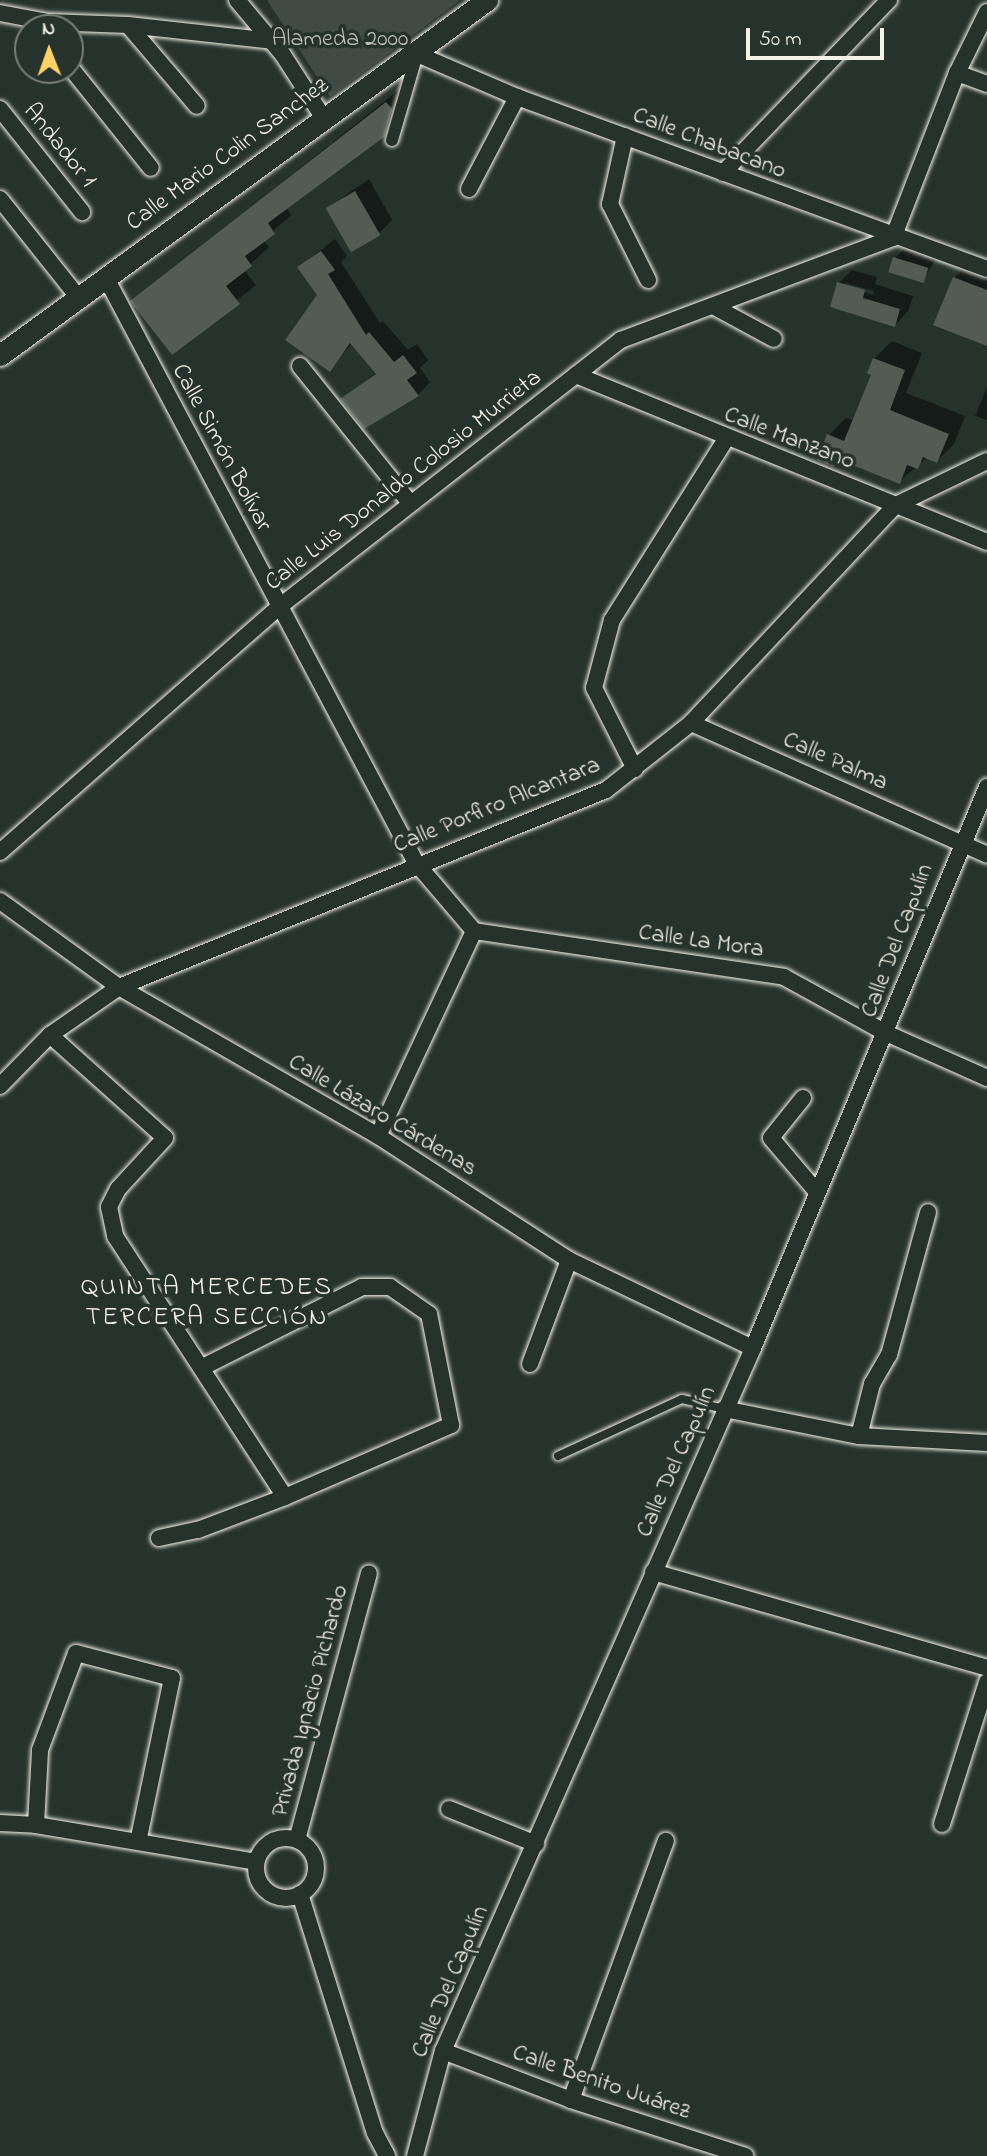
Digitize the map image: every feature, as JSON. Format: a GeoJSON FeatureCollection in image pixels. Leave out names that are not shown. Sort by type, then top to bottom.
{"type":"FeatureCollection","features":[{"type":"Feature","properties":{"kind":"main road","name":"Calle Mario Colin Sanchez"},"geometry":{"type":"LineString","coordinates":[[0,355],[323,117],[417,54],[487,0]]}},
{"type":"Feature","properties":{"kind":"street"},"geometry":{"type":"LineString","coordinates":[[237,0],[272,41],[323,117]]}},
{"type":"Feature","properties":{"kind":"street"},"geometry":{"type":"LineString","coordinates":[[723,173],[889,0]]}},
{"type":"Feature","properties":{"kind":"street"},"geometry":{"type":"LineString","coordinates":[[977,0],[987,3]]}},
{"type":"Feature","properties":{"kind":"street"},"geometry":{"type":"LineString","coordinates":[[893,238],[957,73],[987,12]]}},
{"type":"Feature","properties":{"kind":"street"},"geometry":{"type":"LineString","coordinates":[[84,25],[128,25],[272,41]]}},
{"type":"Feature","properties":{"kind":"street"},"geometry":{"type":"LineString","coordinates":[[128,25],[197,106]]}},
{"type":"Feature","properties":{"kind":"street"},"geometry":{"type":"LineString","coordinates":[[392,140],[417,54]]}},
{"type":"Feature","properties":{"kind":"street","name":"Calle Chabacano"},"geometry":{"type":"LineString","coordinates":[[417,54],[517,97],[893,238],[987,269]]}},
{"type":"Feature","properties":{"kind":"street"},"geometry":{"type":"LineString","coordinates":[[957,73],[987,84]]}},
{"type":"Feature","properties":{"kind":"street"},"geometry":{"type":"LineString","coordinates":[[84,84],[151,168]]}},
{"type":"Feature","properties":{"kind":"street"},"geometry":{"type":"LineString","coordinates":[[469,189],[517,97]]}},
{"type":"Feature","properties":{"kind":"street","name":"Andador 1"},"geometry":{"type":"LineString","coordinates":[[0,109],[82,212]]}},
{"type":"Feature","properties":{"kind":"street"},"geometry":{"type":"LineString","coordinates":[[625,136],[610,204],[648,280]]}},
{"type":"Feature","properties":{"kind":"street"},"geometry":{"type":"LineString","coordinates":[[0,199],[78,297]]}},
{"type":"Feature","properties":{"kind":"street","name":"Calle Luis Donaldo Colosio Murrieta"},"geometry":{"type":"LineString","coordinates":[[0,852],[279,607],[621,340],[893,238]]}},
{"type":"Feature","properties":{"kind":"street","name":"Calle Simón Bolívar"},"geometry":{"type":"LineString","coordinates":[[105,276],[416,863]]}},
{"type":"Feature","properties":{"kind":"street"},"geometry":{"type":"LineString","coordinates":[[713,306],[774,339]]}},
{"type":"Feature","properties":{"kind":"street"},"geometry":{"type":"LineString","coordinates":[[300,366],[410,503]]}},
{"type":"Feature","properties":{"kind":"street","name":"Calle Manzano"},"geometry":{"type":"LineString","coordinates":[[576,375],[726,439],[987,542]]}},
{"type":"Feature","properties":{"kind":"street"},"geometry":{"type":"LineString","coordinates":[[635,769],[594,688],[612,620],[726,439]]}},
{"type":"Feature","properties":{"kind":"street","name":"Calle Porfiro Alcantara"},"geometry":{"type":"LineString","coordinates":[[0,1086],[50,1035],[119,987],[416,863],[606,790],[691,723],[895,505],[987,461]]}},
{"type":"Feature","properties":{"kind":"street","name":"Calle Palma"},"geometry":{"type":"LineString","coordinates":[[691,723],[987,855]]}},
{"type":"Feature","properties":{"kind":"street","name":"Calle Del Capulín"},"geometry":{"type":"LineString","coordinates":[[415,2156],[443,2051],[753,1348],[886,1034],[960,843],[987,787]]}},
{"type":"Feature","properties":{"kind":"street"},"geometry":{"type":"LineString","coordinates":[[378,1136],[474,931],[416,863]]}},
{"type":"Feature","properties":{"kind":"street","name":"Calle Lázaro Cárdenas"},"geometry":{"type":"LineString","coordinates":[[0,901],[119,987],[378,1136],[569,1260],[753,1348]]}},
{"type":"Feature","properties":{"kind":"street","name":"Calle La Mora"},"geometry":{"type":"LineString","coordinates":[[474,931],[784,977],[886,1034],[987,1078]]}},
{"type":"Feature","properties":{"kind":"street"},"geometry":{"type":"LineString","coordinates":[[50,1035],[164,1139],[118,1189],[109,1207],[116,1236],[285,1497]]}},
{"type":"Feature","properties":{"kind":"street"},"geometry":{"type":"LineString","coordinates":[[803,1098],[771,1138],[817,1192]]}},
{"type":"Feature","properties":{"kind":"street"},"geometry":{"type":"LineString","coordinates":[[859,1436],[872,1384],[889,1355],[928,1212]]}},
{"type":"Feature","properties":{"kind":"street"},"geometry":{"type":"LineString","coordinates":[[530,1364],[569,1260]]}},
{"type":"Feature","properties":{"kind":"street"},"geometry":{"type":"LineString","coordinates":[[159,1538],[198,1530],[285,1497],[451,1425],[429,1314],[390,1287],[362,1287],[203,1367]]}},
{"type":"Feature","properties":{"kind":"street"},"geometry":{"type":"LineString","coordinates":[[724,1409],[859,1436],[987,1443]]}},
{"type":"Feature","properties":{"kind":"street"},"geometry":{"type":"LineString","coordinates":[[653,1572],[987,1668]]}},
{"type":"Feature","properties":{"kind":"street","name":"Privada Ignacio Pichardo"},"geometry":{"type":"LineString","coordinates":[[297,1840],[369,1574]]}},
{"type":"Feature","properties":{"kind":"street"},"geometry":{"type":"LineString","coordinates":[[36,1825],[40,1750],[76,1653],[172,1678],[138,1842]]}},
{"type":"Feature","properties":{"kind":"street"},"geometry":{"type":"LineString","coordinates":[[942,1824],[987,1682]]}},
{"type":"Feature","properties":{"kind":"street"},"geometry":{"type":"LineString","coordinates":[[449,1809],[536,1844]]}},
{"type":"Feature","properties":{"kind":"street"},"geometry":{"type":"LineString","coordinates":[[0,1823],[36,1825],[256,1862]]}},
{"type":"Feature","properties":{"kind":"street"},"geometry":{"type":"LineString","coordinates":[[297,1840],[312,1853],[316,1871],[300,1894],[272,1895],[258,1881],[256,1862],[271,1841],[297,1840]]}},
{"type":"Feature","properties":{"kind":"street"},"geometry":{"type":"LineString","coordinates":[[571,2100],[666,1841]]}},
{"type":"Feature","properties":{"kind":"street"},"geometry":{"type":"LineString","coordinates":[[300,1894],[375,2133],[387,2156]]}},
{"type":"Feature","properties":{"kind":"street","name":"Calle Benito Juárez"},"geometry":{"type":"LineString","coordinates":[[443,2051],[571,2100],[745,2156]]}},
{"type":"Feature","properties":{"kind":"lane"},"geometry":{"type":"LineString","coordinates":[[558,1456],[682,1399],[724,1409]]}},
{"type":"Feature","properties":{"kind":"green space","name":"Alameda 2000"},"geometry":{"type":"Polygon","coordinates":[[[267,0],[460,0],[330,97],[267,0]]]}},
{"type":"Feature","properties":{"kind":"building"},"geometry":{"type":"Polygon","coordinates":[[[386,102],[392,109],[384,137],[268,223],[275,234],[245,256],[252,266],[226,286],[240,304],[172,355],[130,301],[386,102]]]}},
{"type":"Feature","properties":{"kind":"building"},"geometry":{"type":"Polygon","coordinates":[[[355,191],[380,235],[351,252],[326,208],[355,191]]]}},
{"type":"Feature","properties":{"kind":"building"},"geometry":{"type":"Polygon","coordinates":[[[321,251],[335,270],[328,274],[366,335],[369,332],[394,362],[403,355],[417,373],[407,380],[419,396],[364,429],[340,399],[376,374],[350,343],[330,372],[285,340],[317,295],[297,267],[321,251]]]}},
{"type":"Feature","properties":{"kind":"building"},"geometry":{"type":"Polygon","coordinates":[[[893,257],[928,268],[924,283],[888,272],[893,257]]]}},
{"type":"Feature","properties":{"kind":"building"},"geometry":{"type":"Polygon","coordinates":[[[953,277],[987,290],[987,346],[933,325],[953,277]]]}},
{"type":"Feature","properties":{"kind":"building"},"geometry":{"type":"Polygon","coordinates":[[[837,282],[865,290],[863,298],[900,309],[895,327],[830,307],[837,282]]]}},
{"type":"Feature","properties":{"kind":"building"},"geometry":{"type":"Polygon","coordinates":[[[873,358],[905,370],[890,410],[949,434],[937,463],[923,457],[918,469],[907,465],[900,484],[837,459],[834,467],[817,460],[827,434],[844,441],[871,375],[867,373],[873,358]]]}},
{"type":"Feature","properties":{"kind":"district","name":"QUINTA MERCEDES TERCERA SECCIÓN"},"geometry":{"type":"Point","coordinates":[207,1304]}}]}
